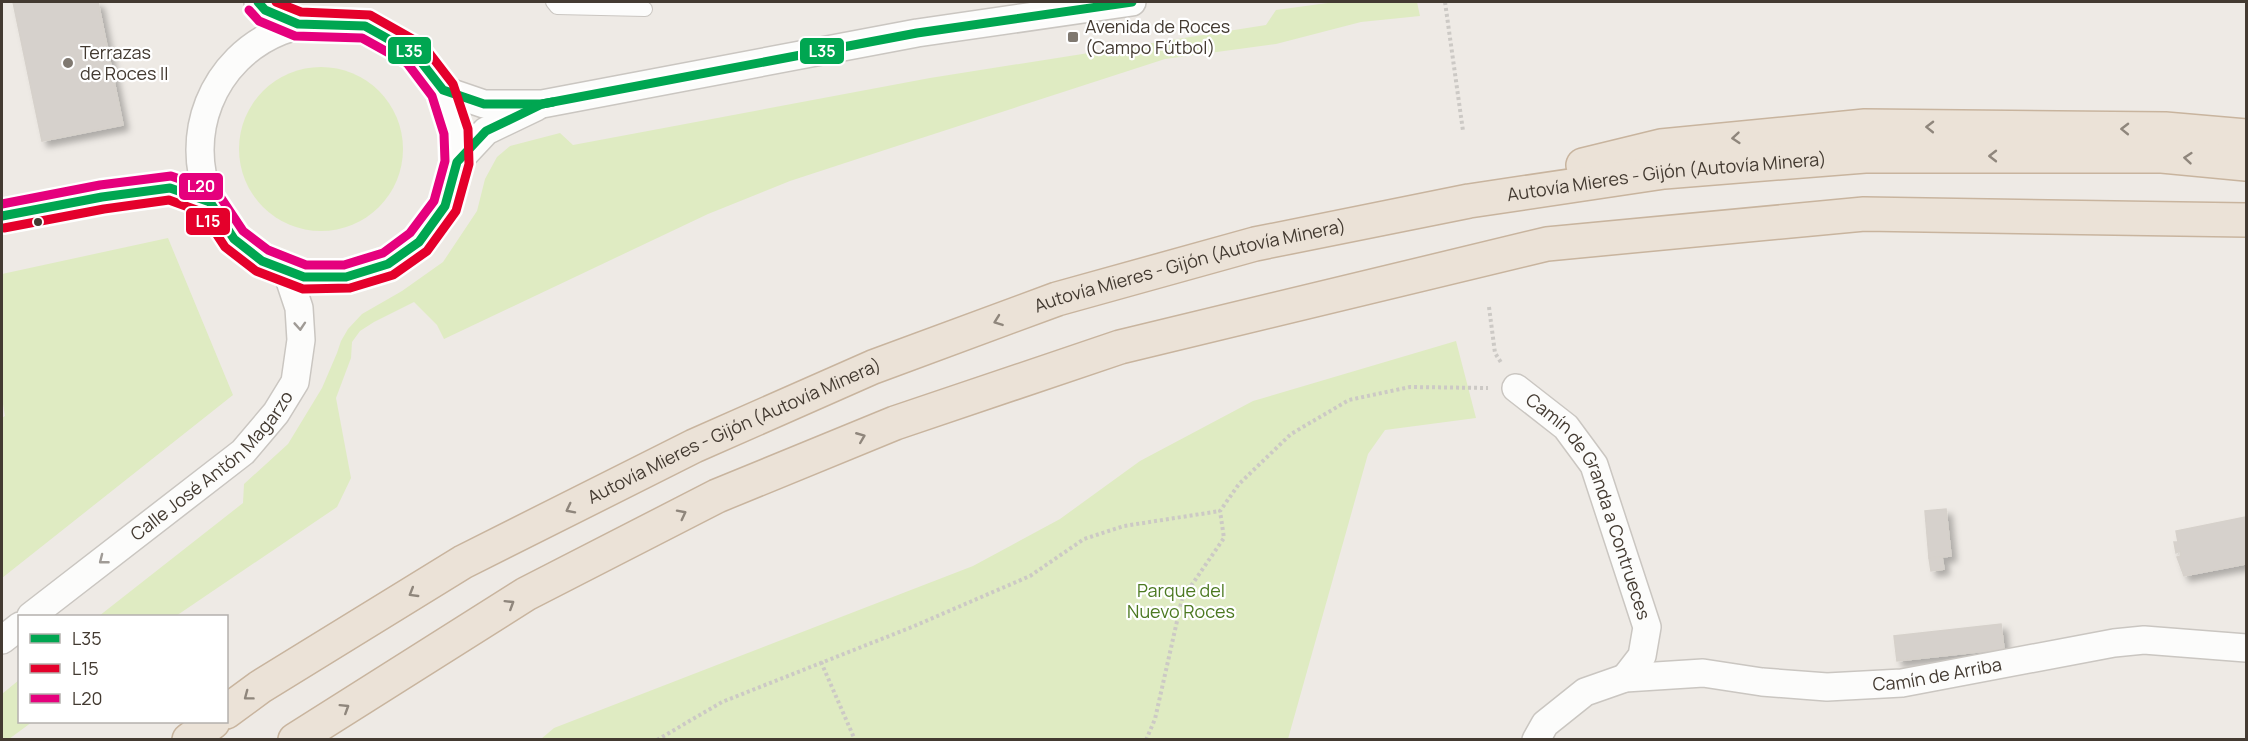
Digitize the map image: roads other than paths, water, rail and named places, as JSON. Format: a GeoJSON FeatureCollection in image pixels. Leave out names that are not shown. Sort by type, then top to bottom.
{"type":"FeatureCollection","features":[{"type":"Feature","properties":{"kind":"highway"},"geometry":{"type":"LineString","coordinates":[[1255,244],[1661,146],[1865,126],[2165,129],[2247,136]]}},
{"type":"Feature","properties":{"kind":"highway","name":"Autovía Mieres - Gijón (Autovía Minera)"},"geometry":{"type":"LineString","coordinates":[[228,711],[260,687],[463,562],[694,446],[873,367],[1057,299],[1255,244],[1469,201],[1664,172],[1865,156],[2162,156],[2247,164]]}},
{"type":"Feature","properties":{"kind":"highway"},"geometry":{"type":"LineString","coordinates":[[295,740],[526,594],[717,496],[895,423],[1120,347],[1547,244],[1864,214],[2247,220]]}},
{"type":"Feature","properties":{"kind":"highway"},"geometry":{"type":"LineString","coordinates":[[189,740],[212,723]]}},
{"type":"Feature","properties":{"kind":"street"},"geometry":{"type":"LineString","coordinates":[[258,2],[265,10],[298,24],[365,27],[415,54],[443,90],[456,132],[457,162],[445,206],[419,242],[388,264],[346,278],[304,277],[262,261],[234,239],[210,202],[199,158],[204,114],[224,74],[257,42],[298,24]]}},
{"type":"Feature","properties":{"kind":"street"},"geometry":{"type":"LineString","coordinates":[[443,90],[484,104],[542,104],[917,33],[1132,2]]}},
{"type":"Feature","properties":{"kind":"street"},"geometry":{"type":"LineString","coordinates":[[457,162],[486,131],[542,104]]}},
{"type":"Feature","properties":{"kind":"street"},"geometry":{"type":"LineString","coordinates":[[2,216],[153,189],[170,188],[210,202]]}},
{"type":"Feature","properties":{"kind":"street","name":"Calle José Antón Magarzo"},"geometry":{"type":"LineString","coordinates":[[32,615],[243,452],[276,412],[295,382],[301,340],[299,308],[286,269]]}},
{"type":"Feature","properties":{"kind":"street","name":"Camín de Granda a Contrueces"},"geometry":{"type":"LineString","coordinates":[[1516,388],[1566,427],[1594,465],[1647,627],[1642,656],[1625,678]]}},
{"type":"Feature","properties":{"kind":"street"},"geometry":{"type":"LineString","coordinates":[[2,640],[18,628]]}},
{"type":"Feature","properties":{"kind":"street","name":"Camín de Arriba"},"geometry":{"type":"LineString","coordinates":[[1536,740],[1545,724],[1585,692],[1625,678],[1703,673],[1762,682],[1827,687],[1902,682],[2144,639],[2247,648]]}},
{"type":"Feature","properties":{"kind":"lane"},"geometry":{"type":"LineString","coordinates":[[284,2],[298,24]]}},
{"type":"Feature","properties":{"kind":"lane"},"geometry":{"type":"LineString","coordinates":[[553,2],[557,7],[645,9]]}},
{"type":"Feature","properties":{"kind":"place","name":"Avenida de Roces (Campo Fútbol)"},"geometry":{"type":"Point","coordinates":[1073,37]}},
{"type":"Feature","properties":{"kind":"place","name":"Terrazas de Roces II"},"geometry":{"type":"Point","coordinates":[68,63]}},
{"type":"Feature","properties":{"kind":"park label","name":"Parque del Nuevo Roces"},"geometry":{"type":"Point","coordinates":[1181,601]}}]}
